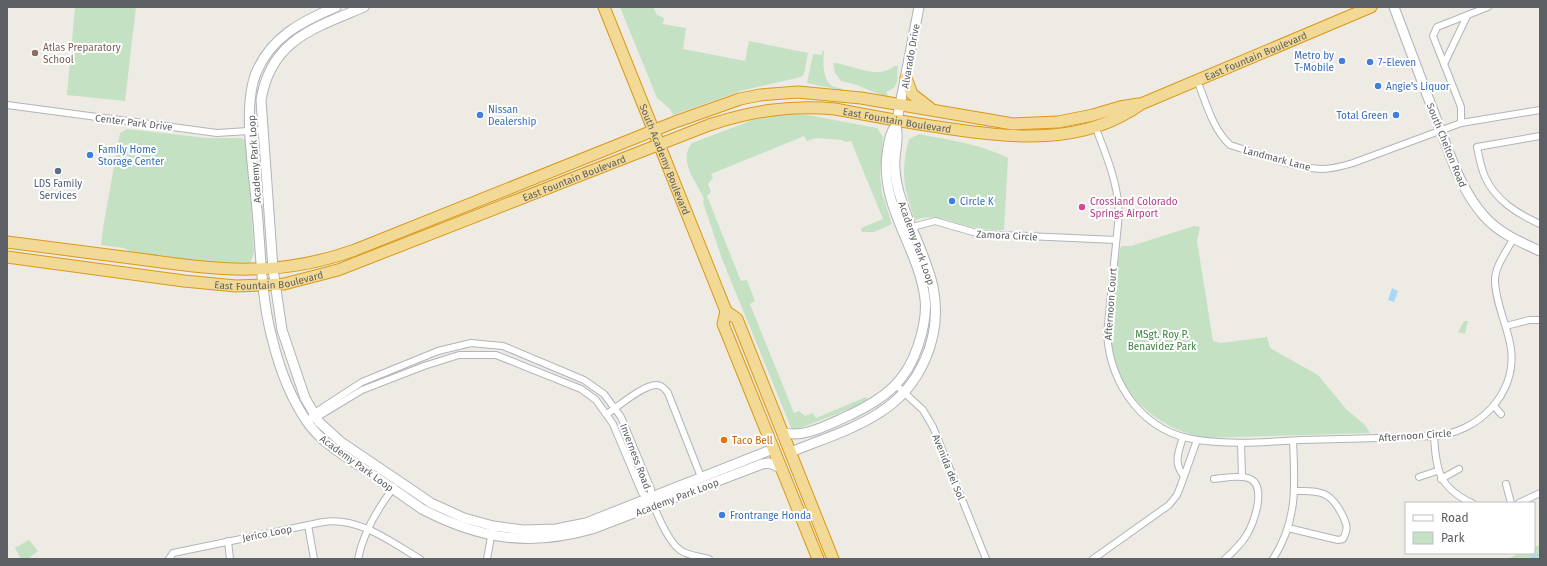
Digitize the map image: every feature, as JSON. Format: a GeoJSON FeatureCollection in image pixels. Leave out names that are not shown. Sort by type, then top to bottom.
{"type":"FeatureCollection","features":[{"type":"Feature","properties":{"kind":"highway","name":"South Academy Boulevard"},"geometry":{"type":"LineString","coordinates":[[604,7],[726,312],[723,324],[818,559]]}},
{"type":"Feature","properties":{"kind":"highway","name":"East Fountain Boulevard"},"geometry":{"type":"LineString","coordinates":[[7,257],[184,281],[236,286],[275,284],[308,279],[338,270],[726,119],[760,110],[807,107],[835,109],[896,123],[1014,137],[1046,136],[1095,126],[1124,116],[1141,104],[1371,7]]}},
{"type":"Feature","properties":{"kind":"highway"},"geometry":{"type":"LineString","coordinates":[[906,78],[912,94],[934,111]]}},
{"type":"Feature","properties":{"kind":"highway","name":"East Fountain Boulevard"},"geometry":{"type":"LineString","coordinates":[[7,242],[206,268],[236,270],[267,269],[302,265],[339,256],[653,130],[740,99],[777,93],[819,92],[1009,124],[1036,124],[1078,119],[1120,107],[1141,104]]}},
{"type":"Feature","properties":{"kind":"highway","name":"South Academy Boulevard"},"geometry":{"type":"LineString","coordinates":[[726,312],[737,319],[833,559]]}},
{"type":"Feature","properties":{"kind":"highway"},"geometry":{"type":"LineString","coordinates":[[740,365],[754,383],[778,442],[790,452]]}},
{"type":"Feature","properties":{"kind":"highway"},"geometry":{"type":"LineString","coordinates":[[773,449],[787,462],[826,559]]}},
{"type":"Feature","properties":{"kind":"street","name":"Academy Park Loop"},"geometry":{"type":"LineString","coordinates":[[336,7],[293,27],[278,40],[268,52],[256,73],[250,102],[251,132],[267,269],[275,284],[282,330],[288,354],[305,398],[315,416],[341,442],[431,502],[452,513],[493,526],[523,530],[565,528],[652,501],[762,464],[769,464],[781,468]]}},
{"type":"Feature","properties":{"kind":"street","name":"Academy Park Loop"},"geometry":{"type":"LineString","coordinates":[[364,7],[298,36],[282,50],[272,66],[263,87],[260,100],[267,269],[263,285],[268,322],[276,352],[289,388],[308,423],[326,443],[392,489],[436,516],[463,528],[491,536],[527,540],[564,536],[606,524],[701,477],[773,449]]}},
{"type":"Feature","properties":{"kind":"street","name":"Alvarado Drive"},"geometry":{"type":"LineString","coordinates":[[900,105],[919,7]]}},
{"type":"Feature","properties":{"kind":"street","name":"South Chelton Road"},"geometry":{"type":"LineString","coordinates":[[1394,7],[1440,130],[1467,194],[1489,221],[1513,239],[1540,252]]}},
{"type":"Feature","properties":{"kind":"street"},"geometry":{"type":"LineString","coordinates":[[1461,123],[1461,107],[1433,36],[1437,27],[1488,7]]}},
{"type":"Feature","properties":{"kind":"street"},"geometry":{"type":"LineString","coordinates":[[1444,64],[1467,16]]}},
{"type":"Feature","properties":{"kind":"street","name":"Landmark Lane"},"geometry":{"type":"LineString","coordinates":[[1197,80],[1216,127],[1222,138],[1230,145],[1308,167],[1322,169],[1342,166],[1461,123],[1540,110]]}},
{"type":"Feature","properties":{"kind":"street","name":"Center Park Drive"},"geometry":{"type":"LineString","coordinates":[[7,105],[217,133],[251,132],[262,130]]}},
{"type":"Feature","properties":{"kind":"street","name":"Academy Park Loop"},"geometry":{"type":"LineString","coordinates":[[782,432],[789,435],[801,435],[879,400],[896,385],[915,354],[925,314],[922,281],[892,206],[886,170],[890,134],[896,123],[900,105]]}},
{"type":"Feature","properties":{"kind":"street","name":"Academy Park Loop"},"geometry":{"type":"LineString","coordinates":[[790,452],[881,412],[904,393],[919,372],[928,355],[933,335],[936,312],[931,277],[902,203],[896,177],[895,157],[899,135],[896,123]]}},
{"type":"Feature","properties":{"kind":"street","name":"Afternoon Court"},"geometry":{"type":"LineString","coordinates":[[1095,126],[1116,185],[1118,214],[1106,335],[1115,374],[1129,401],[1158,426],[1183,437],[1197,440],[1241,443],[1293,441]]}},
{"type":"Feature","properties":{"kind":"street"},"geometry":{"type":"LineString","coordinates":[[1540,136],[1477,147],[1484,176],[1494,190],[1512,210],[1540,224]]}},
{"type":"Feature","properties":{"kind":"street","name":"Zamora Circle"},"geometry":{"type":"LineString","coordinates":[[902,231],[911,227],[935,221],[980,234],[1116,240]]}},
{"type":"Feature","properties":{"kind":"street","name":"Afternoon Circle"},"geometry":{"type":"LineString","coordinates":[[1293,441],[1446,435],[1465,429],[1482,418],[1494,406],[1506,384],[1509,375],[1511,349],[1495,281],[1498,268],[1513,239]]}},
{"type":"Feature","properties":{"kind":"street"},"geometry":{"type":"LineString","coordinates":[[1506,326],[1529,320],[1540,320]]}},
{"type":"Feature","properties":{"kind":"street","name":"Inverness Road"},"geometry":{"type":"LineString","coordinates":[[308,423],[341,394],[362,382],[438,351],[471,343],[503,346],[563,371],[597,388],[621,417],[650,490],[652,501]]}},
{"type":"Feature","properties":{"kind":"street","name":"Inverness Road"},"geometry":{"type":"LineString","coordinates":[[315,416],[362,390],[444,359],[459,355],[496,355],[581,389],[596,400],[613,424],[642,492],[652,501]]}},
{"type":"Feature","properties":{"kind":"street"},"geometry":{"type":"LineString","coordinates":[[607,414],[646,388],[657,385],[665,389],[701,477]]}},
{"type":"Feature","properties":{"kind":"street","name":"Avenida del Sol"},"geometry":{"type":"LineString","coordinates":[[896,385],[923,410],[933,427],[986,559]]}},
{"type":"Feature","properties":{"kind":"street"},"geometry":{"type":"LineString","coordinates":[[1494,406],[1502,414]]}},
{"type":"Feature","properties":{"kind":"street"},"geometry":{"type":"LineString","coordinates":[[1434,436],[1437,471],[1458,500]]}},
{"type":"Feature","properties":{"kind":"street"},"geometry":{"type":"LineString","coordinates":[[1183,437],[1176,460],[1179,470],[1183,475]]}},
{"type":"Feature","properties":{"kind":"street"},"geometry":{"type":"LineString","coordinates":[[1093,559],[1169,505],[1177,495],[1197,440]]}},
{"type":"Feature","properties":{"kind":"street"},"geometry":{"type":"LineString","coordinates":[[1273,559],[1292,517],[1295,491],[1293,441]]}},
{"type":"Feature","properties":{"kind":"street"},"geometry":{"type":"LineString","coordinates":[[1241,443],[1242,477]]}},
{"type":"Feature","properties":{"kind":"street"},"geometry":{"type":"LineString","coordinates":[[1442,479],[1459,469]]}},
{"type":"Feature","properties":{"kind":"street"},"geometry":{"type":"LineString","coordinates":[[1419,477],[1437,471]]}},
{"type":"Feature","properties":{"kind":"street"},"geometry":{"type":"LineString","coordinates":[[1214,479],[1249,478],[1256,483],[1259,488],[1254,519],[1247,534],[1236,549],[1225,559]]}},
{"type":"Feature","properties":{"kind":"street"},"geometry":{"type":"LineString","coordinates":[[358,559],[368,529],[392,489],[399,481]]}},
{"type":"Feature","properties":{"kind":"street"},"geometry":{"type":"LineString","coordinates":[[1506,484],[1511,502]]}},
{"type":"Feature","properties":{"kind":"street"},"geometry":{"type":"LineString","coordinates":[[1288,528],[1338,540],[1343,539],[1346,532],[1346,524],[1332,500],[1325,494],[1295,491]]}},
{"type":"Feature","properties":{"kind":"street"},"geometry":{"type":"LineString","coordinates":[[1521,502],[1540,493]]}},
{"type":"Feature","properties":{"kind":"street"},"geometry":{"type":"LineString","coordinates":[[652,501],[668,536],[676,546],[685,553],[709,559]]}},
{"type":"Feature","properties":{"kind":"street","name":"Jerico Loop"},"geometry":{"type":"LineString","coordinates":[[169,559],[173,553],[308,525],[341,521],[368,529],[420,559]]}},
{"type":"Feature","properties":{"kind":"street"},"geometry":{"type":"LineString","coordinates":[[308,525],[314,559]]}},
{"type":"Feature","properties":{"kind":"street"},"geometry":{"type":"LineString","coordinates":[[487,559],[493,526]]}},
{"type":"Feature","properties":{"kind":"street"},"geometry":{"type":"LineString","coordinates":[[228,541],[230,559]]}},
{"type":"Feature","properties":{"kind":"green space"},"geometry":{"type":"Polygon","coordinates":[[[75,7],[136,7],[125,101],[67,95],[75,7]]]}},
{"type":"Feature","properties":{"kind":"green space"},"geometry":{"type":"Polygon","coordinates":[[[620,7],[653,7],[657,15],[664,18],[663,24],[686,28],[683,49],[745,61],[749,41],[808,53],[804,74],[801,77],[744,90],[673,115],[670,109],[657,98],[620,7]]]}},
{"type":"Feature","properties":{"kind":"green space"},"geometry":{"type":"Polygon","coordinates":[[[822,51],[824,51],[824,71],[827,80],[834,87],[845,91],[807,83],[813,54],[822,55],[822,51]]]}},
{"type":"Feature","properties":{"kind":"green space"},"geometry":{"type":"Polygon","coordinates":[[[833,63],[873,72],[880,72],[894,66],[898,66],[897,82],[894,88],[886,92],[888,95],[886,97],[854,84],[841,81],[835,73],[833,63]]]}},
{"type":"Feature","properties":{"kind":"green space"},"geometry":{"type":"Polygon","coordinates":[[[786,114],[808,115],[877,128],[883,137],[880,177],[882,193],[892,224],[874,232],[862,232],[861,228],[883,219],[851,141],[845,142],[842,140],[816,138],[807,141],[804,136],[711,174],[713,178],[708,184],[711,192],[707,196],[741,281],[747,280],[755,301],[750,304],[794,413],[799,411],[805,416],[813,413],[816,418],[866,397],[868,402],[795,430],[792,430],[722,259],[703,202],[704,199],[687,164],[688,150],[692,143],[753,120],[786,114]]]}},
{"type":"Feature","properties":{"kind":"green space"},"geometry":{"type":"Polygon","coordinates":[[[127,129],[207,138],[240,138],[247,140],[254,253],[249,266],[135,254],[124,248],[101,245],[120,133],[127,129]]]}},
{"type":"Feature","properties":{"kind":"green space"},"geometry":{"type":"Polygon","coordinates":[[[919,134],[976,146],[1008,158],[1004,230],[979,229],[931,217],[915,220],[908,198],[904,180],[904,171],[909,139],[919,134]]]}},
{"type":"Feature","properties":{"kind":"green space","name":"MSgt. Roy P. Benavidez Park"},"geometry":{"type":"Polygon","coordinates":[[[1194,226],[1200,227],[1197,241],[1213,341],[1221,343],[1267,337],[1270,348],[1318,375],[1346,409],[1365,425],[1370,433],[1205,438],[1170,426],[1155,417],[1141,405],[1129,391],[1120,376],[1114,359],[1111,340],[1112,306],[1120,249],[1122,246],[1131,246],[1194,226]]]}},
{"type":"Feature","properties":{"kind":"green space"},"geometry":{"type":"Polygon","coordinates":[[[1464,321],[1468,321],[1465,334],[1458,332],[1464,321]]]}},
{"type":"Feature","properties":{"kind":"green space"},"geometry":{"type":"Polygon","coordinates":[[[29,540],[38,551],[28,559],[21,559],[15,548],[29,540]]]}},
{"type":"Feature","properties":{"kind":"green space"},"geometry":{"type":"Polygon","coordinates":[[[1540,545],[1540,559],[1507,559],[1519,554],[1535,554],[1535,547],[1540,545]]]}},
{"type":"Feature","properties":{"kind":"water"},"geometry":{"type":"Polygon","coordinates":[[[1392,288],[1398,291],[1394,302],[1388,300],[1392,288]]]}},
{"type":"Feature","properties":{"kind":"waterway"},"geometry":{"type":"LineString","coordinates":[[1529,559],[1540,554]]}},
{"type":"Feature","properties":{"kind":"place","name":"Atlas Preparatory School"},"geometry":{"type":"Point","coordinates":[35,53]}},
{"type":"Feature","properties":{"kind":"place","name":"Metro by T-Mobile"},"geometry":{"type":"Point","coordinates":[1342,61]}},
{"type":"Feature","properties":{"kind":"place","name":"7-Eleven"},"geometry":{"type":"Point","coordinates":[1370,62]}},
{"type":"Feature","properties":{"kind":"place","name":"Angie's Liquor"},"geometry":{"type":"Point","coordinates":[1378,86]}},
{"type":"Feature","properties":{"kind":"place","name":"Nissan Dealership"},"geometry":{"type":"Point","coordinates":[480,115]}},
{"type":"Feature","properties":{"kind":"place","name":"Total Green"},"geometry":{"type":"Point","coordinates":[1396,115]}},
{"type":"Feature","properties":{"kind":"place","name":"Family Home Storage Center"},"geometry":{"type":"Point","coordinates":[90,155]}},
{"type":"Feature","properties":{"kind":"place","name":"LDS Family Services"},"geometry":{"type":"Point","coordinates":[58,171]}},
{"type":"Feature","properties":{"kind":"place","name":"Circle K"},"geometry":{"type":"Point","coordinates":[952,201]}},
{"type":"Feature","properties":{"kind":"place","name":"Crossland Colorado Springs Airport"},"geometry":{"type":"Point","coordinates":[1082,207]}},
{"type":"Feature","properties":{"kind":"place","name":"Taco Bell"},"geometry":{"type":"Point","coordinates":[724,440]}},
{"type":"Feature","properties":{"kind":"place","name":"Frontrange Honda"},"geometry":{"type":"Point","coordinates":[722,515]}}]}
